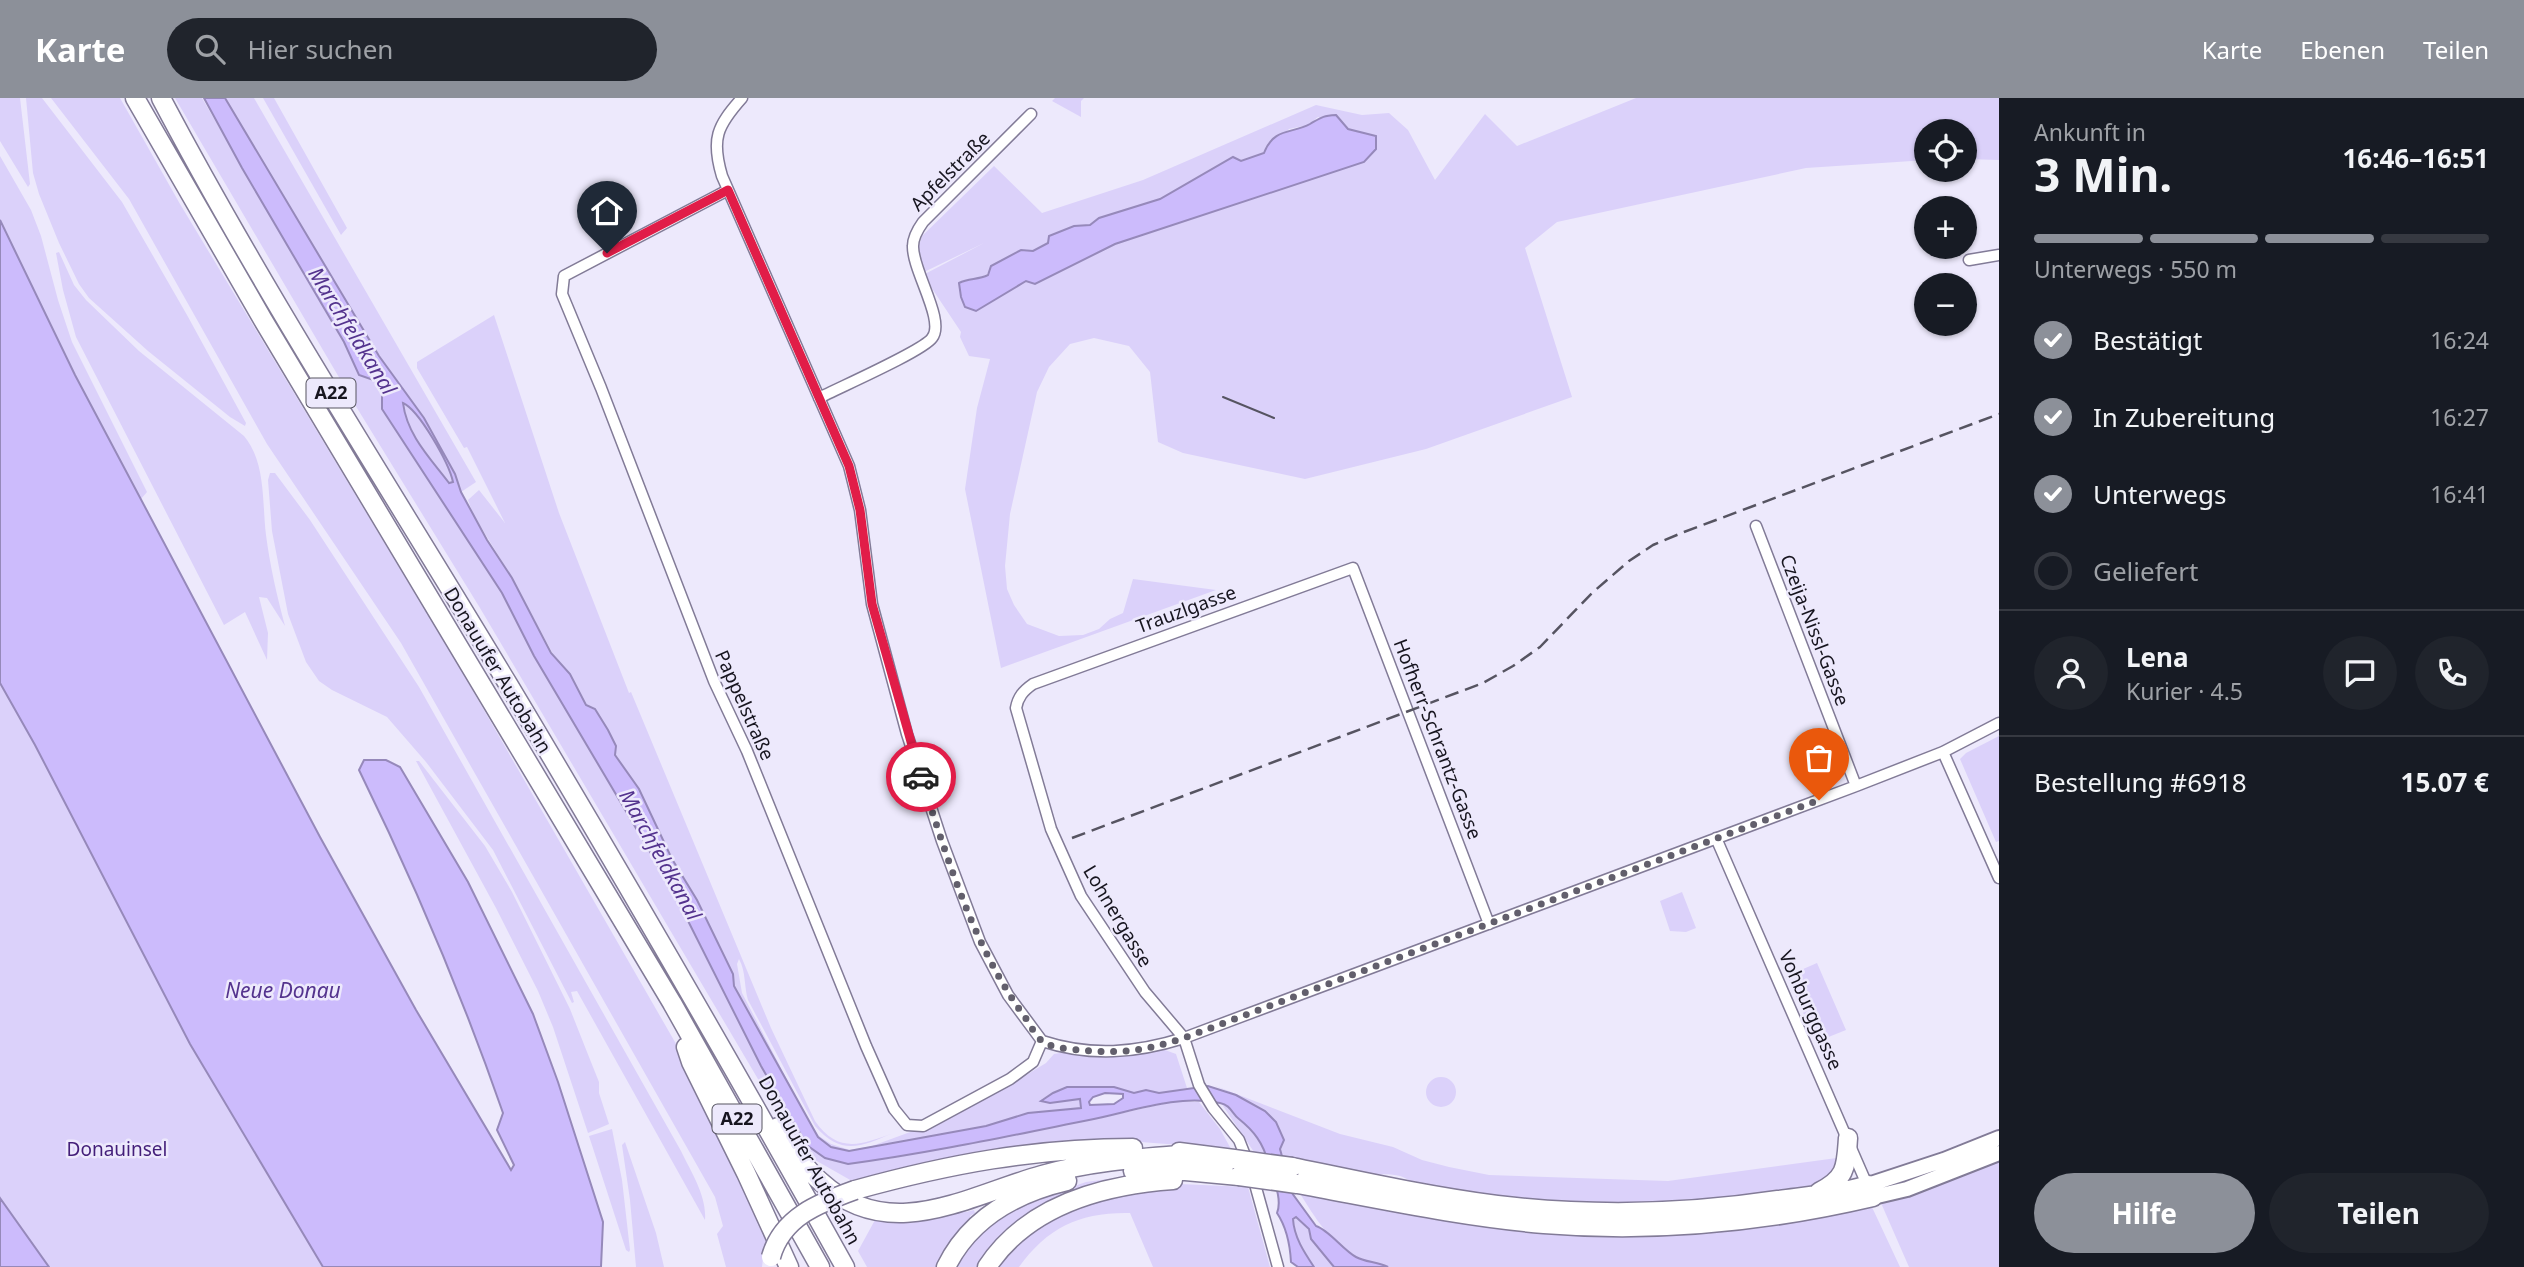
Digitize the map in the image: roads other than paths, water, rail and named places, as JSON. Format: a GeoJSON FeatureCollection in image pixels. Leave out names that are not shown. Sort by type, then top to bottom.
{"type":"FeatureCollection","features":[{"type":"Feature","properties":{"kind":"highway","name":"Donauufer Autobahn"},"geometry":{"type":"LineString","coordinates":[[135,98],[263,320],[672,1003],[820,1267]]}},
{"type":"Feature","properties":{"kind":"highway","name":"Donauufer Autobahn"},"geometry":{"type":"LineString","coordinates":[[161,98],[280,308],[508,684],[736,1072],[845,1267]]}},
{"type":"Feature","properties":{"kind":"highway"},"geometry":{"type":"LineString","coordinates":[[672,1003],[691,1062],[746,1172],[789,1267]]}},
{"type":"Feature","properties":{"kind":"highway"},"geometry":{"type":"LineString","coordinates":[[736,1072],[821,1183],[849,1202],[882,1213],[925,1212],[1040,1175],[1091,1164],[1190,1154]]}},
{"type":"Feature","properties":{"kind":"highway"},"geometry":{"type":"LineString","coordinates":[[1813,1195],[1828,1188],[1842,1176],[1846,1165],[1848,1138]]}},
{"type":"Feature","properties":{"kind":"highway"},"geometry":{"type":"LineString","coordinates":[[770,1262],[777,1239],[797,1216],[855,1190],[946,1166],[1074,1149],[1141,1149],[1234,1158],[1294,1176],[1493,1218],[1544,1224],[1673,1226],[1728,1221],[1816,1209],[1870,1191]]}},
{"type":"Feature","properties":{"kind":"highway"},"geometry":{"type":"LineString","coordinates":[[946,1267],[962,1241],[980,1222],[1003,1205],[1040,1188],[1096,1175],[1139,1170],[1185,1170],[1239,1176],[1294,1176],[1560,1211],[1690,1210],[1870,1191]]}},
{"type":"Feature","properties":{"kind":"highway"},"geometry":{"type":"LineString","coordinates":[[987,1267],[1012,1236],[1034,1219],[1058,1206],[1123,1186],[1216,1174]]}},
{"type":"Feature","properties":{"kind":"main road"},"geometry":{"type":"LineString","coordinates":[[1870,1191],[1999,1138]]}},
{"type":"Feature","properties":{"kind":"main road"},"geometry":{"type":"LineString","coordinates":[[1870,1191],[1907,1189],[1999,1153]]}},
{"type":"Feature","properties":{"kind":"street"},"geometry":{"type":"LineString","coordinates":[[742,98],[723,118],[718,132],[716,147],[728,190],[849,466],[860,510],[872,604],[907,734],[942,841],[980,942],[1008,995],[1042,1041],[1063,1048],[1116,1053],[1154,1048],[1856,786],[1943,751],[1999,723]]}},
{"type":"Feature","properties":{"kind":"street","name":"Apfelstraße"},"geometry":{"type":"LineString","coordinates":[[819,398],[915,350],[932,338],[937,326],[916,270],[913,246],[915,235],[923,222],[1031,114]]}},
{"type":"Feature","properties":{"kind":"street","name":"Pappelstraße"},"geometry":{"type":"LineString","coordinates":[[728,190],[564,276],[562,294],[714,681],[747,751],[894,1109],[906,1125],[923,1126],[1010,1079],[1033,1062],[1042,1041]]}},
{"type":"Feature","properties":{"kind":"street"},"geometry":{"type":"LineString","coordinates":[[1969,260],[1999,255]]}},
{"type":"Feature","properties":{"kind":"street","name":"Czeija-Nissl-Gasse"},"geometry":{"type":"LineString","coordinates":[[1756,526],[1856,786]]}},
{"type":"Feature","properties":{"kind":"street","name":"Trauzlgasse"},"geometry":{"type":"LineString","coordinates":[[1032,684],[1353,568]]}},
{"type":"Feature","properties":{"kind":"street","name":"Hofherr-Schrantz-Gasse"},"geometry":{"type":"LineString","coordinates":[[1353,568],[1489,924]]}},
{"type":"Feature","properties":{"kind":"street","name":"Lohnergasse"},"geometry":{"type":"LineString","coordinates":[[1032,684],[1020,696],[1016,708],[1051,829],[1081,896],[1098,924],[1145,992],[1184,1038]]}},
{"type":"Feature","properties":{"kind":"street"},"geometry":{"type":"LineString","coordinates":[[1943,751],[1999,878]]}},
{"type":"Feature","properties":{"kind":"street","name":"Vohburggasse"},"geometry":{"type":"LineString","coordinates":[[1716,838],[1870,1191]]}},
{"type":"Feature","properties":{"kind":"street"},"geometry":{"type":"LineString","coordinates":[[1184,1038],[1199,1085],[1213,1108],[1239,1140],[1256,1185],[1278,1267]]}},
{"type":"Feature","properties":{"kind":"water","name":"Marchfeldkanal"},"geometry":{"type":"Polygon","coordinates":[[[204,98],[225,98],[379,356],[424,418],[455,474],[461,492],[487,540],[512,578],[551,653],[570,674],[586,705],[595,709],[608,730],[616,746],[615,755],[639,789],[672,859],[697,900],[733,974],[734,986],[818,1137],[831,1147],[849,1151],[986,1126],[1028,1113],[1081,1108],[1080,1099],[1050,1103],[1041,1101],[1067,1087],[1114,1087],[1134,1093],[1146,1090],[1159,1093],[1208,1086],[1236,1095],[1265,1111],[1276,1122],[1284,1140],[1280,1149],[1292,1193],[1316,1226],[1356,1257],[1388,1267],[1334,1267],[1311,1239],[1309,1229],[1296,1217],[1293,1219],[1297,1238],[1314,1267],[1298,1267],[1291,1262],[1287,1236],[1277,1213],[1279,1201],[1276,1188],[1263,1149],[1249,1128],[1220,1103],[1170,1102],[969,1144],[848,1164],[825,1158],[808,1146],[761,1066],[672,889],[534,656],[502,593],[382,409],[382,383],[359,375],[344,342],[204,98]],[[403,403],[405,415],[420,446],[449,483],[453,482],[432,438],[417,416],[403,403]],[[1105,1093],[1093,1097],[1090,1105],[1114,1104],[1123,1098],[1123,1094],[1105,1093]]]}},
{"type":"Feature","properties":{"kind":"water"},"geometry":{"type":"Polygon","coordinates":[[[1336,115],[1348,129],[1376,136],[1376,149],[1364,162],[1115,244],[1035,284],[1026,281],[976,311],[965,307],[959,283],[988,275],[991,266],[1021,250],[1033,251],[1048,243],[1049,236],[1074,226],[1090,225],[1099,218],[1160,199],[1233,157],[1241,161],[1264,153],[1278,135],[1322,117],[1336,115]]]}},
{"type":"Feature","properties":{"kind":"water","name":"Neue Donau"},"geometry":{"type":"Polygon","coordinates":[[[0,220],[75,375],[320,837],[416,1010],[511,1170],[514,1165],[497,1130],[503,1113],[436,939],[359,770],[364,760],[386,760],[400,767],[468,882],[533,1014],[558,1082],[603,1222],[601,1267],[323,1267],[190,1044],[0,683],[0,220]]]}},
{"type":"Feature","properties":{"kind":"water"},"geometry":{"type":"Polygon","coordinates":[[[0,1198],[49,1267],[0,1267],[0,1198]]]}},
{"type":"Feature","properties":{"kind":"tram line"},"geometry":{"type":"LineString","coordinates":[[1223,397],[1274,418]]}},
{"type":"Feature","properties":{"kind":"railway"},"geometry":{"type":"LineString","coordinates":[[1072,838],[1483,683],[1540,647],[1592,593],[1629,561],[1653,545],[1999,414]]}},
{"type":"Feature","properties":{"kind":"park label","name":"Donauinsel"},"geometry":{"type":"Point","coordinates":[117,1149]}}]}
